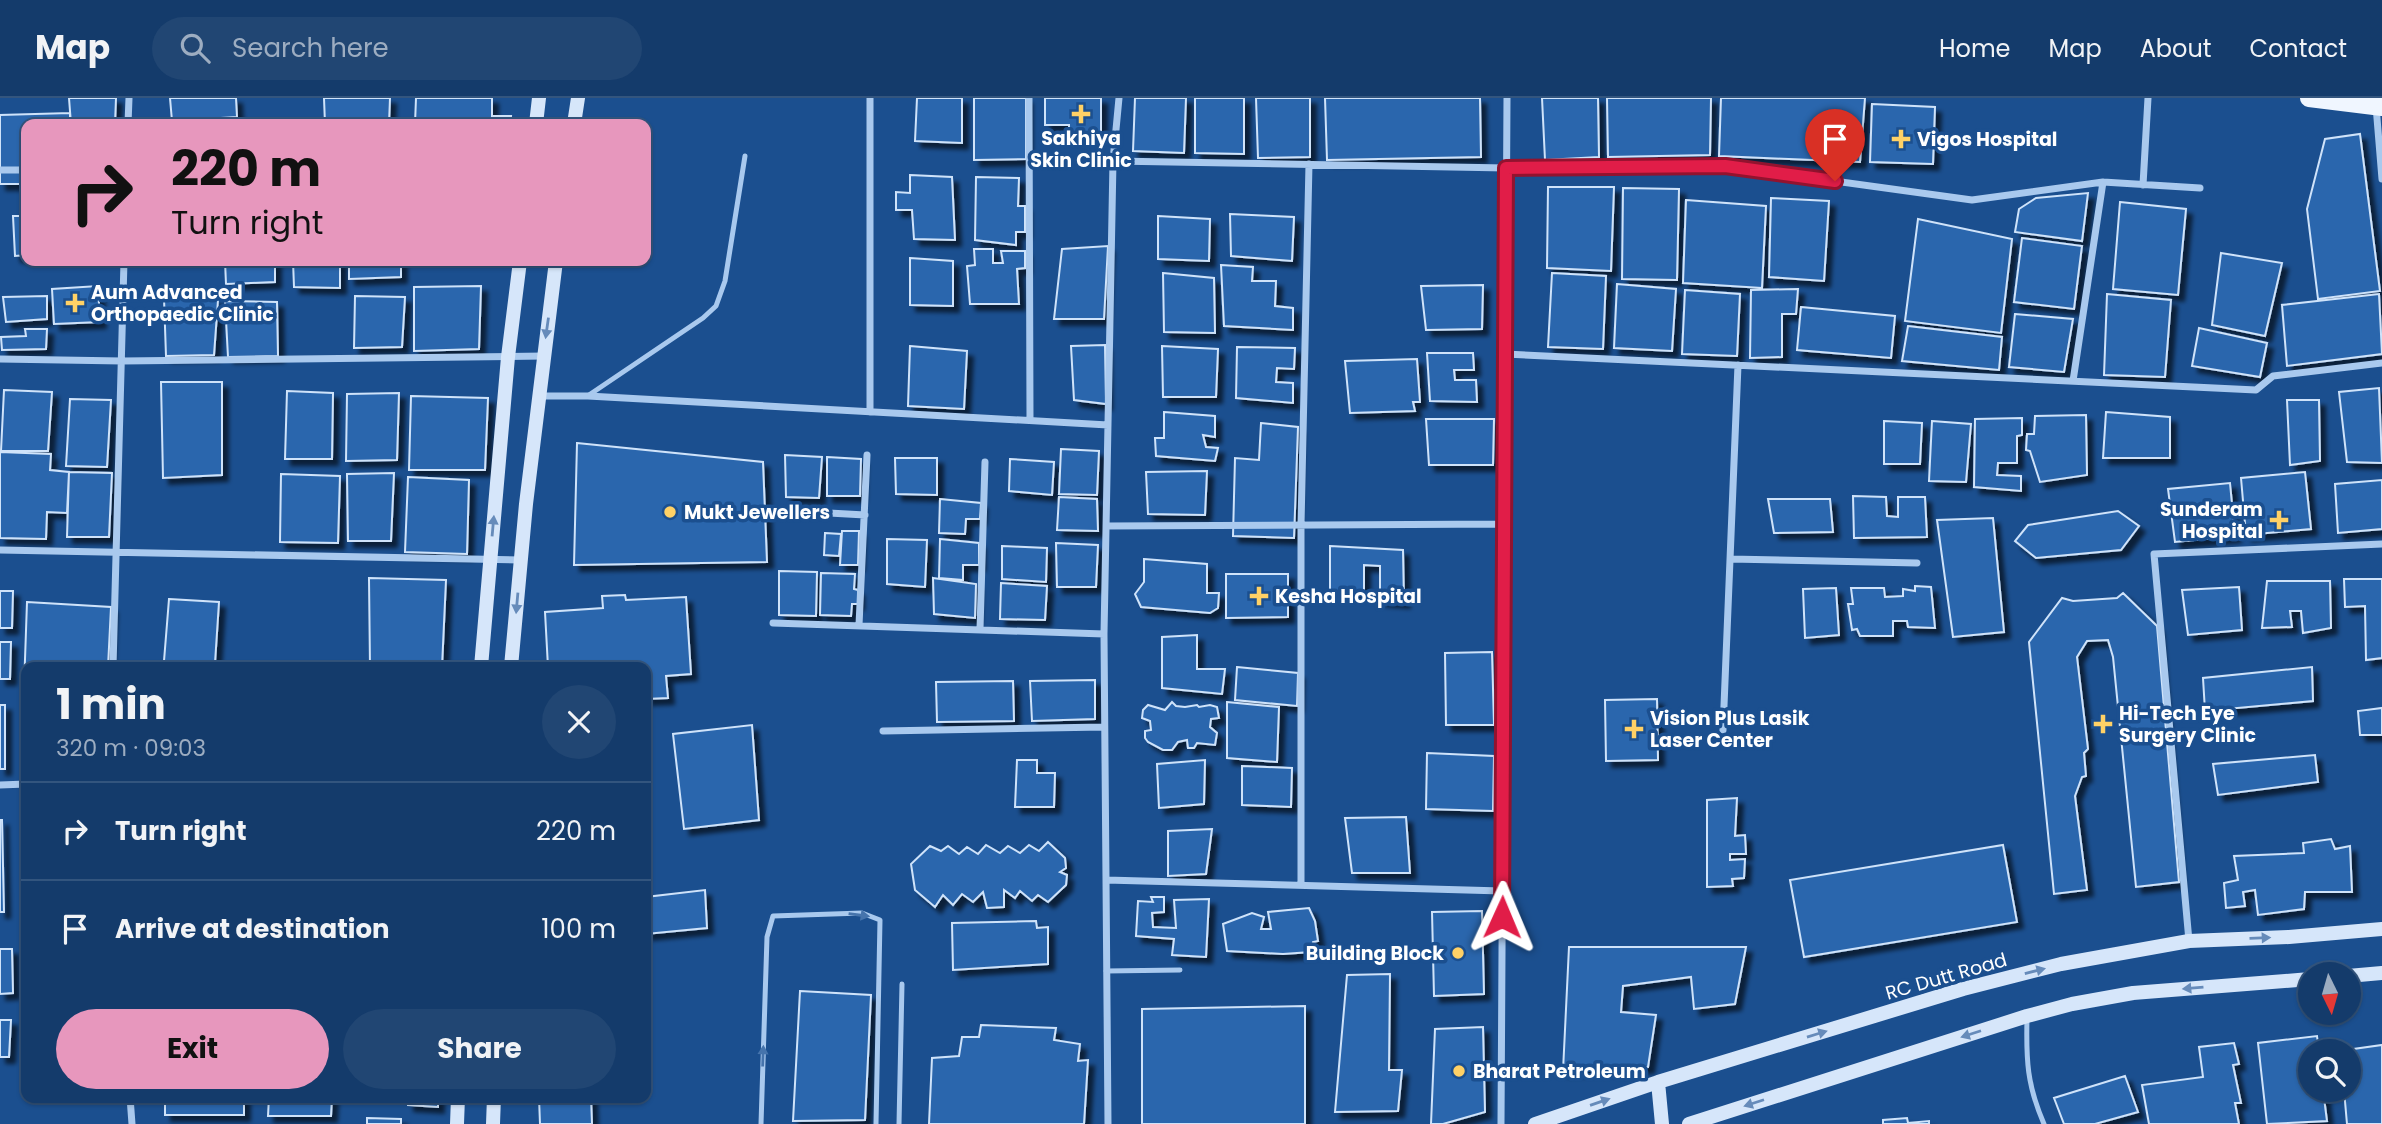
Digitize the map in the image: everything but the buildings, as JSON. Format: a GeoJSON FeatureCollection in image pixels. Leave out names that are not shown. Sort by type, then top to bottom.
{"type":"FeatureCollection","features":[{"type":"Feature","properties":{"kind":"main road"},"geometry":{"type":"LineString","coordinates":[[537,119],[539,98]]}},
{"type":"Feature","properties":{"kind":"main road"},"geometry":{"type":"LineString","coordinates":[[575,119],[578,98]]}},
{"type":"Feature","properties":{"kind":"main road"},"geometry":{"type":"LineString","coordinates":[[2309,98],[2378,104]]}},
{"type":"Feature","properties":{"kind":"main road"},"geometry":{"type":"LineString","coordinates":[[481,662],[508,357],[519,266]]}},
{"type":"Feature","properties":{"kind":"main road"},"geometry":{"type":"LineString","coordinates":[[511,662],[555,266]]}},
{"type":"Feature","properties":{"kind":"main road","name":"RC Dutt Road"},"geometry":{"type":"LineString","coordinates":[[1535,1124],[1658,1082],[1963,989],[2061,964],[2189,941],[2289,937],[2382,929]]}},
{"type":"Feature","properties":{"kind":"main road"},"geometry":{"type":"LineString","coordinates":[[2361,975],[2382,973]]}},
{"type":"Feature","properties":{"kind":"main road"},"geometry":{"type":"LineString","coordinates":[[1689,1124],[2072,1004],[2133,993],[2298,980]]}},
{"type":"Feature","properties":{"kind":"main road"},"geometry":{"type":"LineString","coordinates":[[1658,1082],[1662,1124]]}},
{"type":"Feature","properties":{"kind":"main road"},"geometry":{"type":"LineString","coordinates":[[457,1124],[458,1103]]}},
{"type":"Feature","properties":{"kind":"main road"},"geometry":{"type":"LineString","coordinates":[[494,1103],[494,1124]]}},
{"type":"Feature","properties":{"kind":"street"},"geometry":{"type":"LineString","coordinates":[[128,119],[129,98]]}},
{"type":"Feature","properties":{"kind":"street"},"geometry":{"type":"LineString","coordinates":[[870,98],[870,412]]}},
{"type":"Feature","properties":{"kind":"street"},"geometry":{"type":"LineString","coordinates":[[1029,98],[1030,421]]}},
{"type":"Feature","properties":{"kind":"street"},"geometry":{"type":"LineString","coordinates":[[1108,1124],[1104,634],[1113,161],[1119,98]]}},
{"type":"Feature","properties":{"kind":"street"},"geometry":{"type":"LineString","coordinates":[[1501,1124],[1507,98]]}},
{"type":"Feature","properties":{"kind":"street"},"geometry":{"type":"LineString","coordinates":[[2143,185],[2148,98]]}},
{"type":"Feature","properties":{"kind":"street"},"geometry":{"type":"LineString","coordinates":[[2378,104],[2382,179]]}},
{"type":"Feature","properties":{"kind":"street"},"geometry":{"type":"LineString","coordinates":[[1113,161],[1506,168],[1725,166],[1972,200],[2103,182],[2200,188]]}},
{"type":"Feature","properties":{"kind":"street"},"geometry":{"type":"LineString","coordinates":[[1301,886],[1301,525],[1309,164]]}},
{"type":"Feature","properties":{"kind":"street"},"geometry":{"type":"LineString","coordinates":[[0,170],[21,170]]}},
{"type":"Feature","properties":{"kind":"street"},"geometry":{"type":"LineString","coordinates":[[2073,381],[2103,182]]}},
{"type":"Feature","properties":{"kind":"street"},"geometry":{"type":"LineString","coordinates":[[113,662],[124,266]]}},
{"type":"Feature","properties":{"kind":"street"},"geometry":{"type":"LineString","coordinates":[[1506,354],[2256,390],[2273,376],[2382,363]]}},
{"type":"Feature","properties":{"kind":"street"},"geometry":{"type":"LineString","coordinates":[[0,359],[122,361],[544,356]]}},
{"type":"Feature","properties":{"kind":"street"},"geometry":{"type":"LineString","coordinates":[[1723,730],[1738,365]]}},
{"type":"Feature","properties":{"kind":"street"},"geometry":{"type":"LineString","coordinates":[[539,396],[588,396],[1108,425]]}},
{"type":"Feature","properties":{"kind":"street"},"geometry":{"type":"LineString","coordinates":[[859,625],[867,455]]}},
{"type":"Feature","properties":{"kind":"street"},"geometry":{"type":"LineString","coordinates":[[980,629],[985,462]]}},
{"type":"Feature","properties":{"kind":"street"},"geometry":{"type":"LineString","coordinates":[[775,510],[865,515]]}},
{"type":"Feature","properties":{"kind":"street"},"geometry":{"type":"LineString","coordinates":[[1106,526],[1504,524]]}},
{"type":"Feature","properties":{"kind":"street"},"geometry":{"type":"LineString","coordinates":[[2189,941],[2154,554],[2382,544]]}},
{"type":"Feature","properties":{"kind":"street"},"geometry":{"type":"LineString","coordinates":[[0,550],[521,560]]}},
{"type":"Feature","properties":{"kind":"street"},"geometry":{"type":"LineString","coordinates":[[1730,559],[1917,563]]}},
{"type":"Feature","properties":{"kind":"street"},"geometry":{"type":"LineString","coordinates":[[773,623],[1104,634]]}},
{"type":"Feature","properties":{"kind":"street"},"geometry":{"type":"LineString","coordinates":[[883,731],[1104,727]]}},
{"type":"Feature","properties":{"kind":"street"},"geometry":{"type":"LineString","coordinates":[[0,785],[21,785]]}},
{"type":"Feature","properties":{"kind":"street"},"geometry":{"type":"LineString","coordinates":[[1106,880],[1502,891]]}},
{"type":"Feature","properties":{"kind":"street"},"geometry":{"type":"LineString","coordinates":[[130,1103],[132,1124]]}},
{"type":"Feature","properties":{"kind":"lane"},"geometry":{"type":"LineString","coordinates":[[588,396],[703,318],[716,306],[725,281],[745,156]]}},
{"type":"Feature","properties":{"kind":"lane"},"geometry":{"type":"LineString","coordinates":[[761,1124],[767,937],[773,916],[862,913],[880,920],[876,1124]]}},
{"type":"Feature","properties":{"kind":"lane"},"geometry":{"type":"LineString","coordinates":[[1107,971],[1180,970]]}},
{"type":"Feature","properties":{"kind":"lane"},"geometry":{"type":"LineString","coordinates":[[899,1124],[902,984]]}},
{"type":"Feature","properties":{"kind":"lane"},"geometry":{"type":"LineString","coordinates":[[2027,1016],[2026,1063],[2030,1084],[2044,1124]]}},
{"type":"Feature","properties":{"kind":"place","name":"Sakhiya Skin Clinic"},"geometry":{"type":"Point","coordinates":[1081,114]}},
{"type":"Feature","properties":{"kind":"place","name":"Vigos Hospital"},"geometry":{"type":"Point","coordinates":[1901,139]}},
{"type":"Feature","properties":{"kind":"place","name":"Aum Advanced Orthopaedic Clinic"},"geometry":{"type":"Point","coordinates":[75,303]}},
{"type":"Feature","properties":{"kind":"place","name":"Mukt Jewellers"},"geometry":{"type":"Point","coordinates":[670,512]}},
{"type":"Feature","properties":{"kind":"place","name":"Sunderam Hospital"},"geometry":{"type":"Point","coordinates":[2279,520]}},
{"type":"Feature","properties":{"kind":"place","name":"Kesha Hospital"},"geometry":{"type":"Point","coordinates":[1259,596]}},
{"type":"Feature","properties":{"kind":"place","name":"Hi-Tech Eye Surgery Clinic"},"geometry":{"type":"Point","coordinates":[2103,724]}},
{"type":"Feature","properties":{"kind":"place","name":"Vision Plus Lasik Laser Center"},"geometry":{"type":"Point","coordinates":[1634,729]}},
{"type":"Feature","properties":{"kind":"place","name":"Building Block"},"geometry":{"type":"Point","coordinates":[1458,953]}},
{"type":"Feature","properties":{"kind":"place","name":"Bharat Petroleum"},"geometry":{"type":"Point","coordinates":[1459,1071]}},
{"type":"Feature","properties":{"kind":"route"},"geometry":{"type":"LineString","coordinates":[[1502,917],[1506,168],[1725,166],[1835,181]]}}]}
